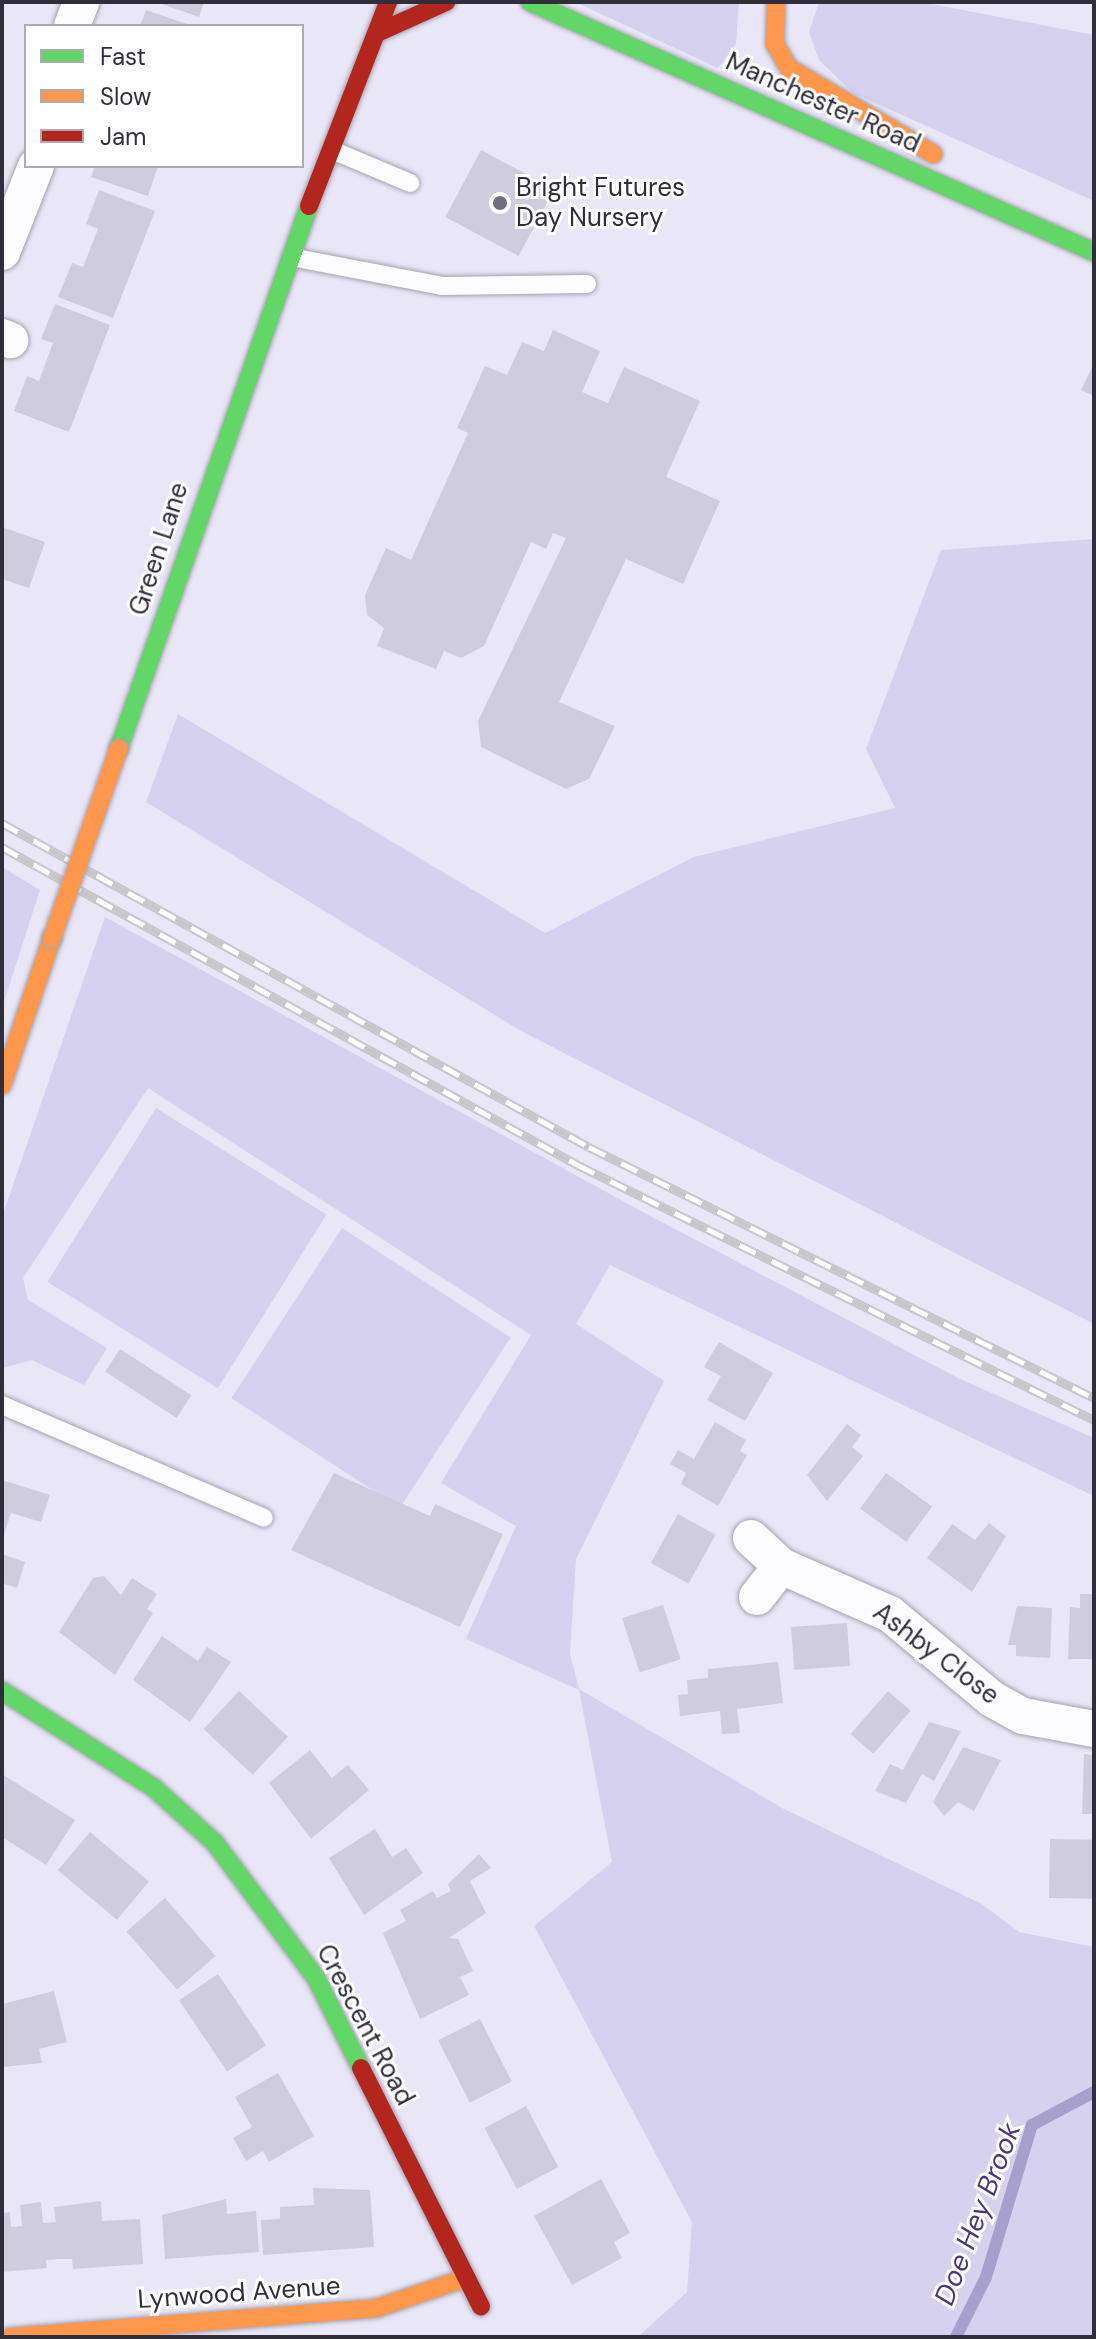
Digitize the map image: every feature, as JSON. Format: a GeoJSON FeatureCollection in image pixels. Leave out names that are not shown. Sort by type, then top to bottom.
{"type":"FeatureCollection","features":[{"type":"Feature","properties":{"kind":"street"},"geometry":{"type":"LineString","coordinates":[[73,24],[81,2]]}},
{"type":"Feature","properties":{"kind":"street","name":"Green Lane"},"geometry":{"type":"LineString","coordinates":[[2,1085],[291,257],[388,2]]}},
{"type":"Feature","properties":{"kind":"street"},"geometry":{"type":"LineString","coordinates":[[377,33],[446,2]]}},
{"type":"Feature","properties":{"kind":"street","name":"Manchester Road"},"geometry":{"type":"LineString","coordinates":[[530,2],[1094,249]]}},
{"type":"Feature","properties":{"kind":"street"},"geometry":{"type":"LineString","coordinates":[[776,2],[775,44],[789,68],[1094,249]]}},
{"type":"Feature","properties":{"kind":"street"},"geometry":{"type":"LineString","coordinates":[[2,252],[35,168]]}},
{"type":"Feature","properties":{"kind":"street","name":"Ashby Close"},"geometry":{"type":"LineString","coordinates":[[751,1538],[781,1566],[890,1614],[1023,1716],[1094,1729]]}},
{"type":"Feature","properties":{"kind":"street"},"geometry":{"type":"LineString","coordinates":[[757,1597],[781,1566]]}},
{"type":"Feature","properties":{"kind":"street","name":"Crescent Road"},"geometry":{"type":"LineString","coordinates":[[2,1691],[154,1788],[215,1843],[271,1912],[316,1978],[481,2307]]}},
{"type":"Feature","properties":{"kind":"street","name":"Lynwood Avenue"},"geometry":{"type":"LineString","coordinates":[[10,2337],[377,2308],[466,2278]]}},
{"type":"Feature","properties":{"kind":"lane"},"geometry":{"type":"LineString","coordinates":[[332,150],[410,183]]}},
{"type":"Feature","properties":{"kind":"lane"},"geometry":{"type":"LineString","coordinates":[[291,257],[443,286],[587,284]]}},
{"type":"Feature","properties":{"kind":"lane"},"geometry":{"type":"LineString","coordinates":[[2,1405],[264,1518]]}},
{"type":"Feature","properties":{"kind":"shaded area"},"geometry":{"type":"Polygon","coordinates":[[[575,2],[739,2],[736,44],[718,68],[575,2]]]}},
{"type":"Feature","properties":{"kind":"shaded area"},"geometry":{"type":"Polygon","coordinates":[[[819,2],[921,2],[1094,35],[1094,201],[853,93],[819,60],[809,32],[819,2]]]}},
{"type":"Feature","properties":{"kind":"shaded area"},"geometry":{"type":"Polygon","coordinates":[[[1094,539],[1094,1324],[521,1031],[146,802],[178,714],[545,933],[694,857],[895,808],[866,749],[941,550],[1094,539]]]}},
{"type":"Feature","properties":{"kind":"shaded area"},"geometry":{"type":"Polygon","coordinates":[[[2,867],[40,890],[2,1008],[2,867]]]}},
{"type":"Feature","properties":{"kind":"shaded area"},"geometry":{"type":"Polygon","coordinates":[[[105,917],[641,1211],[960,1379],[1094,1438],[1094,1496],[610,1265],[576,1324],[664,1381],[576,1559],[570,1654],[579,1689],[782,1808],[982,1904],[1019,1932],[1094,1947],[1094,2337],[638,2337],[687,2292],[692,2222],[534,1926],[612,1862],[579,1690],[466,1639],[516,1526],[441,1483],[531,1335],[148,1088],[23,1278],[28,1300],[107,1348],[84,1385],[32,1360],[2,1368],[2,1217],[105,917]]]}},
{"type":"Feature","properties":{"kind":"shaded area"},"geometry":{"type":"Polygon","coordinates":[[[156,1108],[326,1215],[218,1388],[47,1282],[156,1108]]]}},
{"type":"Feature","properties":{"kind":"shaded area"},"geometry":{"type":"Polygon","coordinates":[[[342,1228],[511,1337],[400,1508],[231,1398],[342,1228]]]}},
{"type":"Feature","properties":{"kind":"building"},"geometry":{"type":"Polygon","coordinates":[[[156,2],[204,2],[199,17],[156,2]]]}},
{"type":"Feature","properties":{"kind":"building"},"geometry":{"type":"Polygon","coordinates":[[[146,10],[187,24],[141,24],[146,10]]]}},
{"type":"Feature","properties":{"kind":"building","name":"Bright Futures Day Nursery"},"geometry":{"type":"Polygon","coordinates":[[[481,150],[554,189],[519,256],[445,217],[481,150]]]}},
{"type":"Feature","properties":{"kind":"building"},"geometry":{"type":"Polygon","coordinates":[[[94,168],[157,168],[148,196],[91,177],[94,168]]]}},
{"type":"Feature","properties":{"kind":"building"},"geometry":{"type":"Polygon","coordinates":[[[99,190],[155,211],[113,318],[58,297],[72,263],[83,267],[98,229],[86,224],[99,190]]]}},
{"type":"Feature","properties":{"kind":"building"},"geometry":{"type":"Polygon","coordinates":[[[55,304],[110,325],[69,432],[14,411],[27,376],[39,381],[53,343],[41,339],[55,304]]]}},
{"type":"Feature","properties":{"kind":"building"},"geometry":{"type":"Polygon","coordinates":[[[553,330],[600,351],[582,392],[608,403],[624,367],[700,401],[666,477],[720,501],[683,584],[626,559],[559,702],[615,726],[589,779],[566,789],[481,747],[478,721],[566,538],[553,533],[546,549],[531,542],[484,646],[461,658],[444,651],[436,669],[377,646],[384,628],[367,615],[365,595],[386,548],[411,560],[468,433],[457,428],[485,366],[507,375],[522,342],[544,351],[553,330]]]}},
{"type":"Feature","properties":{"kind":"building"},"geometry":{"type":"Polygon","coordinates":[[[1094,363],[1094,396],[1081,390],[1094,363]]]}},
{"type":"Feature","properties":{"kind":"building"},"geometry":{"type":"Polygon","coordinates":[[[2,527],[45,542],[29,588],[2,579],[2,527]]]}},
{"type":"Feature","properties":{"kind":"building"},"geometry":{"type":"Polygon","coordinates":[[[719,1342],[773,1373],[745,1421],[707,1400],[721,1376],[704,1367],[719,1342]]]}},
{"type":"Feature","properties":{"kind":"building"},"geometry":{"type":"Polygon","coordinates":[[[120,1349],[191,1395],[177,1418],[105,1372],[120,1349]]]}},
{"type":"Feature","properties":{"kind":"building"},"geometry":{"type":"Polygon","coordinates":[[[715,1422],[746,1440],[740,1451],[747,1455],[718,1506],[681,1484],[686,1473],[670,1464],[678,1450],[694,1459],[715,1422]]]}},
{"type":"Feature","properties":{"kind":"building"},"geometry":{"type":"Polygon","coordinates":[[[847,1424],[861,1435],[852,1447],[863,1456],[827,1501],[807,1475],[847,1424]]]}},
{"type":"Feature","properties":{"kind":"building"},"geometry":{"type":"Polygon","coordinates":[[[334,1473],[430,1516],[435,1504],[503,1534],[460,1627],[291,1550],[334,1473]]]}},
{"type":"Feature","properties":{"kind":"building"},"geometry":{"type":"Polygon","coordinates":[[[886,1473],[932,1507],[906,1542],[860,1509],[886,1473]]]}},
{"type":"Feature","properties":{"kind":"building"},"geometry":{"type":"Polygon","coordinates":[[[2,1480],[50,1495],[41,1522],[11,1513],[3,1538],[2,1480]]]}},
{"type":"Feature","properties":{"kind":"building"},"geometry":{"type":"Polygon","coordinates":[[[678,1514],[716,1535],[688,1584],[651,1563],[678,1514]]]}},
{"type":"Feature","properties":{"kind":"building"},"geometry":{"type":"Polygon","coordinates":[[[989,1523],[1006,1536],[972,1592],[927,1558],[952,1524],[975,1540],[989,1523]]]}},
{"type":"Feature","properties":{"kind":"building"},"geometry":{"type":"Polygon","coordinates":[[[2,1554],[25,1562],[17,1588],[2,1583],[2,1554]]]}},
{"type":"Feature","properties":{"kind":"building"},"geometry":{"type":"Polygon","coordinates":[[[104,1576],[121,1595],[132,1578],[157,1594],[147,1609],[153,1613],[115,1675],[59,1632],[93,1578],[104,1576]]]}},
{"type":"Feature","properties":{"kind":"building"},"geometry":{"type":"Polygon","coordinates":[[[1080,1594],[1094,1594],[1094,1659],[1068,1659],[1070,1607],[1080,1608],[1080,1594]]]}},
{"type":"Feature","properties":{"kind":"building"},"geometry":{"type":"Polygon","coordinates":[[[663,1605],[681,1659],[640,1672],[622,1618],[663,1605]]]}},
{"type":"Feature","properties":{"kind":"building"},"geometry":{"type":"Polygon","coordinates":[[[1017,1606],[1052,1608],[1050,1658],[1016,1656],[1016,1645],[1008,1645],[1017,1606]]]}},
{"type":"Feature","properties":{"kind":"building"},"geometry":{"type":"Polygon","coordinates":[[[847,1623],[850,1666],[794,1670],[791,1627],[847,1623]]]}},
{"type":"Feature","properties":{"kind":"building"},"geometry":{"type":"Polygon","coordinates":[[[162,1636],[198,1661],[207,1647],[231,1662],[190,1722],[133,1680],[162,1636]]]}},
{"type":"Feature","properties":{"kind":"building"},"geometry":{"type":"Polygon","coordinates":[[[778,1662],[783,1703],[737,1709],[740,1733],[722,1734],[720,1711],[680,1716],[678,1695],[688,1694],[687,1680],[708,1678],[708,1669],[778,1662]]]}},
{"type":"Feature","properties":{"kind":"building"},"geometry":{"type":"Polygon","coordinates":[[[239,1691],[288,1737],[253,1775],[204,1729],[239,1691]]]}},
{"type":"Feature","properties":{"kind":"building"},"geometry":{"type":"Polygon","coordinates":[[[888,1691],[911,1711],[873,1754],[851,1734],[888,1691]]]}},
{"type":"Feature","properties":{"kind":"building"},"geometry":{"type":"Polygon","coordinates":[[[929,1722],[961,1731],[934,1781],[922,1774],[906,1803],[875,1791],[890,1764],[903,1770],[929,1722]]]}},
{"type":"Feature","properties":{"kind":"building"},"geometry":{"type":"Polygon","coordinates":[[[963,1747],[1001,1760],[974,1811],[958,1802],[944,1816],[933,1802],[963,1747]]]}},
{"type":"Feature","properties":{"kind":"building"},"geometry":{"type":"Polygon","coordinates":[[[310,1750],[332,1778],[348,1765],[369,1790],[311,1839],[269,1783],[310,1750]]]}},
{"type":"Feature","properties":{"kind":"building"},"geometry":{"type":"Polygon","coordinates":[[[1084,1754],[1094,1755],[1094,1814],[1082,1814],[1084,1754]]]}},
{"type":"Feature","properties":{"kind":"building"},"geometry":{"type":"Polygon","coordinates":[[[2,1774],[75,1820],[46,1865],[2,1837],[2,1774]]]}},
{"type":"Feature","properties":{"kind":"building"},"geometry":{"type":"Polygon","coordinates":[[[375,1829],[392,1857],[406,1848],[423,1873],[364,1915],[329,1858],[375,1829]]]}},
{"type":"Feature","properties":{"kind":"building"},"geometry":{"type":"Polygon","coordinates":[[[90,1832],[149,1881],[117,1920],[58,1870],[90,1832]]]}},
{"type":"Feature","properties":{"kind":"building"},"geometry":{"type":"Polygon","coordinates":[[[1050,1839],[1094,1840],[1093,1899],[1049,1898],[1050,1839]]]}},
{"type":"Feature","properties":{"kind":"building"},"geometry":{"type":"Polygon","coordinates":[[[479,1854],[491,1868],[470,1881],[486,1913],[449,1938],[458,1939],[473,1971],[460,1977],[469,1995],[420,2019],[383,1933],[406,1921],[400,1910],[433,1891],[437,1898],[451,1891],[448,1884],[479,1854]]]}},
{"type":"Feature","properties":{"kind":"building"},"geometry":{"type":"Polygon","coordinates":[[[165,1898],[216,1956],[177,1990],[127,1931],[165,1898]]]}},
{"type":"Feature","properties":{"kind":"building"},"geometry":{"type":"Polygon","coordinates":[[[218,1974],[266,2045],[227,2072],[179,2000],[218,1974]]]}},
{"type":"Feature","properties":{"kind":"building"},"geometry":{"type":"Polygon","coordinates":[[[54,1991],[67,2042],[39,2049],[42,2063],[2,2067],[2,2004],[54,1991]]]}},
{"type":"Feature","properties":{"kind":"building"},"geometry":{"type":"Polygon","coordinates":[[[480,2019],[512,2081],[470,2103],[438,2040],[480,2019]]]}},
{"type":"Feature","properties":{"kind":"building"},"geometry":{"type":"Polygon","coordinates":[[[278,2073],[314,2136],[269,2162],[263,2151],[246,2161],[233,2138],[252,2127],[235,2097],[278,2073]]]}},
{"type":"Feature","properties":{"kind":"building"},"geometry":{"type":"Polygon","coordinates":[[[526,2106],[558,2167],[517,2189],[485,2128],[526,2106]]]}},
{"type":"Feature","properties":{"kind":"building"},"geometry":{"type":"Polygon","coordinates":[[[601,2179],[630,2233],[614,2242],[622,2258],[572,2285],[534,2216],[601,2179]]]}},
{"type":"Feature","properties":{"kind":"building"},"geometry":{"type":"Polygon","coordinates":[[[313,2188],[370,2190],[374,2247],[263,2255],[261,2220],[280,2219],[280,2207],[314,2205],[313,2188]]]}},
{"type":"Feature","properties":{"kind":"building"},"geometry":{"type":"Polygon","coordinates":[[[226,2199],[227,2214],[256,2211],[259,2252],[165,2259],[162,2215],[226,2199]]]}},
{"type":"Feature","properties":{"kind":"building"},"geometry":{"type":"Polygon","coordinates":[[[101,2201],[102,2221],[140,2219],[143,2264],[73,2269],[72,2259],[58,2259],[46,2260],[47,2268],[2,2272],[2,2213],[10,2212],[11,2227],[22,2226],[20,2205],[41,2202],[43,2223],[56,2222],[54,2207],[101,2201]]]}},
{"type":"Feature","properties":{"kind":"waterway","name":"Doe Hey Brook"},"geometry":{"type":"LineString","coordinates":[[956,2337],[986,2277],[1032,2125],[1094,2092]]}},
{"type":"Feature","properties":{"kind":"railway"},"geometry":{"type":"LineString","coordinates":[[2,823],[589,1147],[1094,1398]]}},
{"type":"Feature","properties":{"kind":"railway"},"geometry":{"type":"LineString","coordinates":[[2,847],[578,1165],[1094,1420]]}},
{"type":"Feature","properties":{"kind":"traffic: fast"},"geometry":{"type":"LineString","coordinates":[[530,2],[1094,252]]}},
{"type":"Feature","properties":{"kind":"traffic: fast"},"geometry":{"type":"LineString","coordinates":[[119,748],[309,206]]}},
{"type":"Feature","properties":{"kind":"traffic: fast"},"geometry":{"type":"LineString","coordinates":[[2,1691],[154,1788],[215,1843],[316,1978],[361,2068]]}},
{"type":"Feature","properties":{"kind":"traffic: slow"},"geometry":{"type":"LineString","coordinates":[[776,2],[775,44],[789,68],[933,154]]}},
{"type":"Feature","properties":{"kind":"traffic: slow"},"geometry":{"type":"LineString","coordinates":[[52,938],[119,748]]}},
{"type":"Feature","properties":{"kind":"traffic: slow"},"geometry":{"type":"LineString","coordinates":[[2,1085],[52,938]]}},
{"type":"Feature","properties":{"kind":"traffic: slow"},"geometry":{"type":"LineString","coordinates":[[10,2337],[377,2308],[466,2278]]}},
{"type":"Feature","properties":{"kind":"traffic: jam"},"geometry":{"type":"LineString","coordinates":[[309,206],[388,2]]}},
{"type":"Feature","properties":{"kind":"traffic: jam"},"geometry":{"type":"LineString","coordinates":[[377,33],[446,2]]}},
{"type":"Feature","properties":{"kind":"traffic: jam"},"geometry":{"type":"LineString","coordinates":[[361,2068],[481,2307]]}},
{"type":"Feature","properties":{"kind":"place","name":"Bright Futures Day Nursery"},"geometry":{"type":"Point","coordinates":[500,203]}}]}
